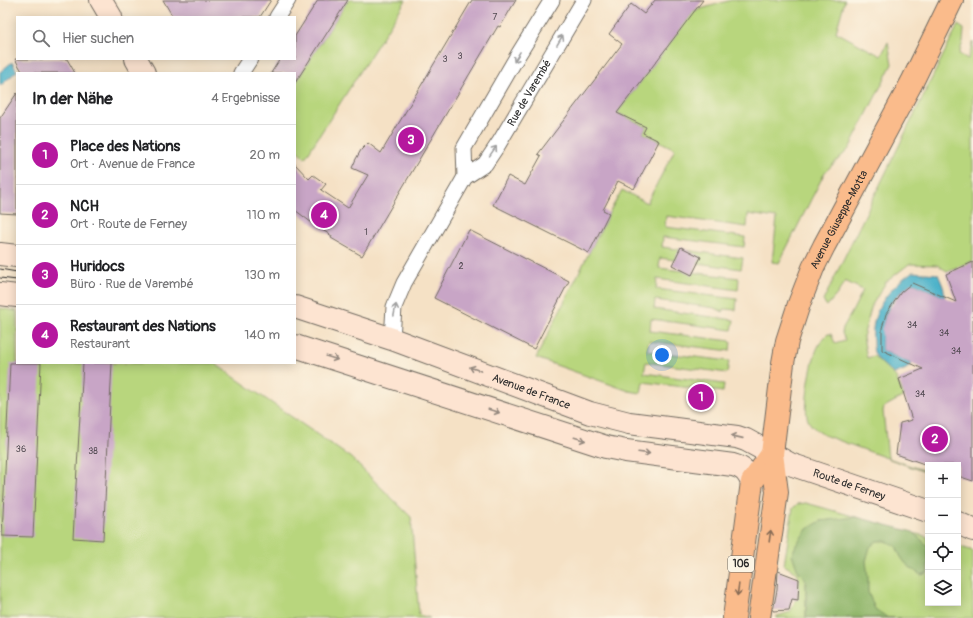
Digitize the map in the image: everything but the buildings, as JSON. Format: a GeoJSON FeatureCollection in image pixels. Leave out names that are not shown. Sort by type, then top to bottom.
{"type":"FeatureCollection","features":[{"type":"Feature","properties":{"kind":"main road"},"geometry":{"type":"LineString","coordinates":[[101,0],[110,16]]}},
{"type":"Feature","properties":{"kind":"main road","name":"Avenue Giuseppe-Motta"},"geometry":{"type":"LineString","coordinates":[[772,454],[787,341],[813,268],[912,82],[952,0]]}},
{"type":"Feature","properties":{"kind":"main road"},"geometry":{"type":"LineString","coordinates":[[137,60],[143,72]]}},
{"type":"Feature","properties":{"kind":"main road"},"geometry":{"type":"LineString","coordinates":[[0,254],[16,256]]}},
{"type":"Feature","properties":{"kind":"main road"},"geometry":{"type":"LineString","coordinates":[[0,294],[16,296]]}},
{"type":"Feature","properties":{"kind":"main road","name":"Avenue de France"},"geometry":{"type":"LineString","coordinates":[[296,307],[392,338],[590,413],[629,423],[737,436],[772,454]]}},
{"type":"Feature","properties":{"kind":"main road"},"geometry":{"type":"LineString","coordinates":[[296,346],[606,447],[741,467],[746,471],[752,482]]}},
{"type":"Feature","properties":{"kind":"main road","name":"106"},"geometry":{"type":"LineString","coordinates":[[734,618],[752,482],[772,454]]}},
{"type":"Feature","properties":{"kind":"main road","name":"106"},"geometry":{"type":"LineString","coordinates":[[759,618],[777,492],[772,454]]}},
{"type":"Feature","properties":{"kind":"main road","name":"Route de Ferney"},"geometry":{"type":"LineString","coordinates":[[772,454],[790,464],[925,510]]}},
{"type":"Feature","properties":{"kind":"main road"},"geometry":{"type":"LineString","coordinates":[[961,524],[973,530]]}},
{"type":"Feature","properties":{"kind":"street"},"geometry":{"type":"LineString","coordinates":[[278,16],[288,0]]}},
{"type":"Feature","properties":{"kind":"street"},"geometry":{"type":"LineString","coordinates":[[465,177],[464,148],[552,0]]}},
{"type":"Feature","properties":{"kind":"street","name":"Rue de Varembé"},"geometry":{"type":"LineString","coordinates":[[392,338],[394,307],[404,283],[465,177],[485,164],[584,0]]}},
{"type":"Feature","properties":{"kind":"street"},"geometry":{"type":"LineString","coordinates":[[242,72],[249,60]]}},
{"type":"Feature","properties":{"kind":"green space"},"geometry":{"type":"Polygon","coordinates":[[[348,0],[406,0],[305,158],[296,149],[296,81],[348,0]]]}},
{"type":"Feature","properties":{"kind":"green space"},"geometry":{"type":"Polygon","coordinates":[[[731,0],[845,0],[836,32],[881,56],[888,42],[892,64],[849,149],[825,172],[779,263],[772,262],[777,218],[748,214],[747,227],[666,216],[665,227],[745,237],[744,247],[663,237],[662,247],[743,258],[741,269],[660,258],[659,268],[739,278],[738,290],[657,279],[656,289],[737,299],[736,310],[725,309],[723,312],[715,308],[655,300],[654,309],[734,320],[732,330],[651,319],[650,331],[731,341],[730,351],[649,341],[647,351],[729,361],[727,373],[646,362],[644,373],[724,384],[723,392],[643,382],[641,393],[629,391],[536,358],[622,190],[647,203],[675,149],[643,133],[646,127],[617,113],[694,11],[731,0]]]}},
{"type":"Feature","properties":{"kind":"green space"},"geometry":{"type":"Polygon","coordinates":[[[958,25],[964,29],[963,42],[959,54],[968,59],[973,42],[973,261],[947,271],[937,265],[909,264],[886,282],[872,305],[863,337],[867,358],[874,356],[896,377],[904,396],[884,407],[883,411],[888,458],[925,472],[824,435],[809,422],[806,406],[808,388],[818,346],[828,334],[831,334],[835,343],[845,340],[842,333],[843,328],[863,290],[845,281],[838,293],[827,306],[823,301],[958,25]]]}},
{"type":"Feature","properties":{"kind":"green space"},"geometry":{"type":"Polygon","coordinates":[[[0,308],[16,311],[16,364],[215,364],[351,458],[411,517],[419,615],[430,618],[0,618],[0,308]]]}},
{"type":"Feature","properties":{"kind":"green space"},"geometry":{"type":"Polygon","coordinates":[[[806,503],[925,536],[925,606],[961,606],[961,547],[973,551],[973,618],[828,618],[833,520],[821,521],[797,569],[806,580],[806,618],[777,618],[777,616],[790,612],[795,602],[798,589],[797,573],[784,565],[793,508],[798,504],[806,503]]]}},
{"type":"Feature","properties":{"kind":"green space"},"geometry":{"type":"Polygon","coordinates":[[[856,517],[913,532],[925,543],[925,574],[921,575],[903,560],[896,546],[886,541],[877,541],[870,547],[866,561],[868,592],[875,609],[888,618],[806,618],[806,580],[797,569],[792,554],[796,545],[807,529],[821,521],[856,517]]]}},
{"type":"Feature","properties":{"kind":"water"},"geometry":{"type":"Polygon","coordinates":[[[12,62],[17,71],[0,86],[0,72],[12,62]]]}},
{"type":"Feature","properties":{"kind":"water"},"geometry":{"type":"Polygon","coordinates":[[[912,272],[938,274],[944,289],[944,299],[942,296],[912,283],[896,297],[891,304],[884,320],[882,350],[912,364],[906,369],[894,374],[874,353],[873,330],[878,310],[883,301],[896,285],[912,272]]]}},
{"type":"Feature","properties":{"kind":"tram line"},"geometry":{"type":"LineString","coordinates":[[0,269],[16,272]]}},
{"type":"Feature","properties":{"kind":"tram line"},"geometry":{"type":"LineString","coordinates":[[0,278],[16,280]]}},
{"type":"Feature","properties":{"kind":"place","name":"Huridocs"},"geometry":{"type":"Point","coordinates":[411,140]}},
{"type":"Feature","properties":{"kind":"place","name":"Restaurant des Nations"},"geometry":{"type":"Point","coordinates":[324,215]}},
{"type":"Feature","properties":{"kind":"place","name":"Place des Nations"},"geometry":{"type":"Point","coordinates":[701,397]}},
{"type":"Feature","properties":{"kind":"place","name":"NCH"},"geometry":{"type":"Point","coordinates":[935,439]}}]}
